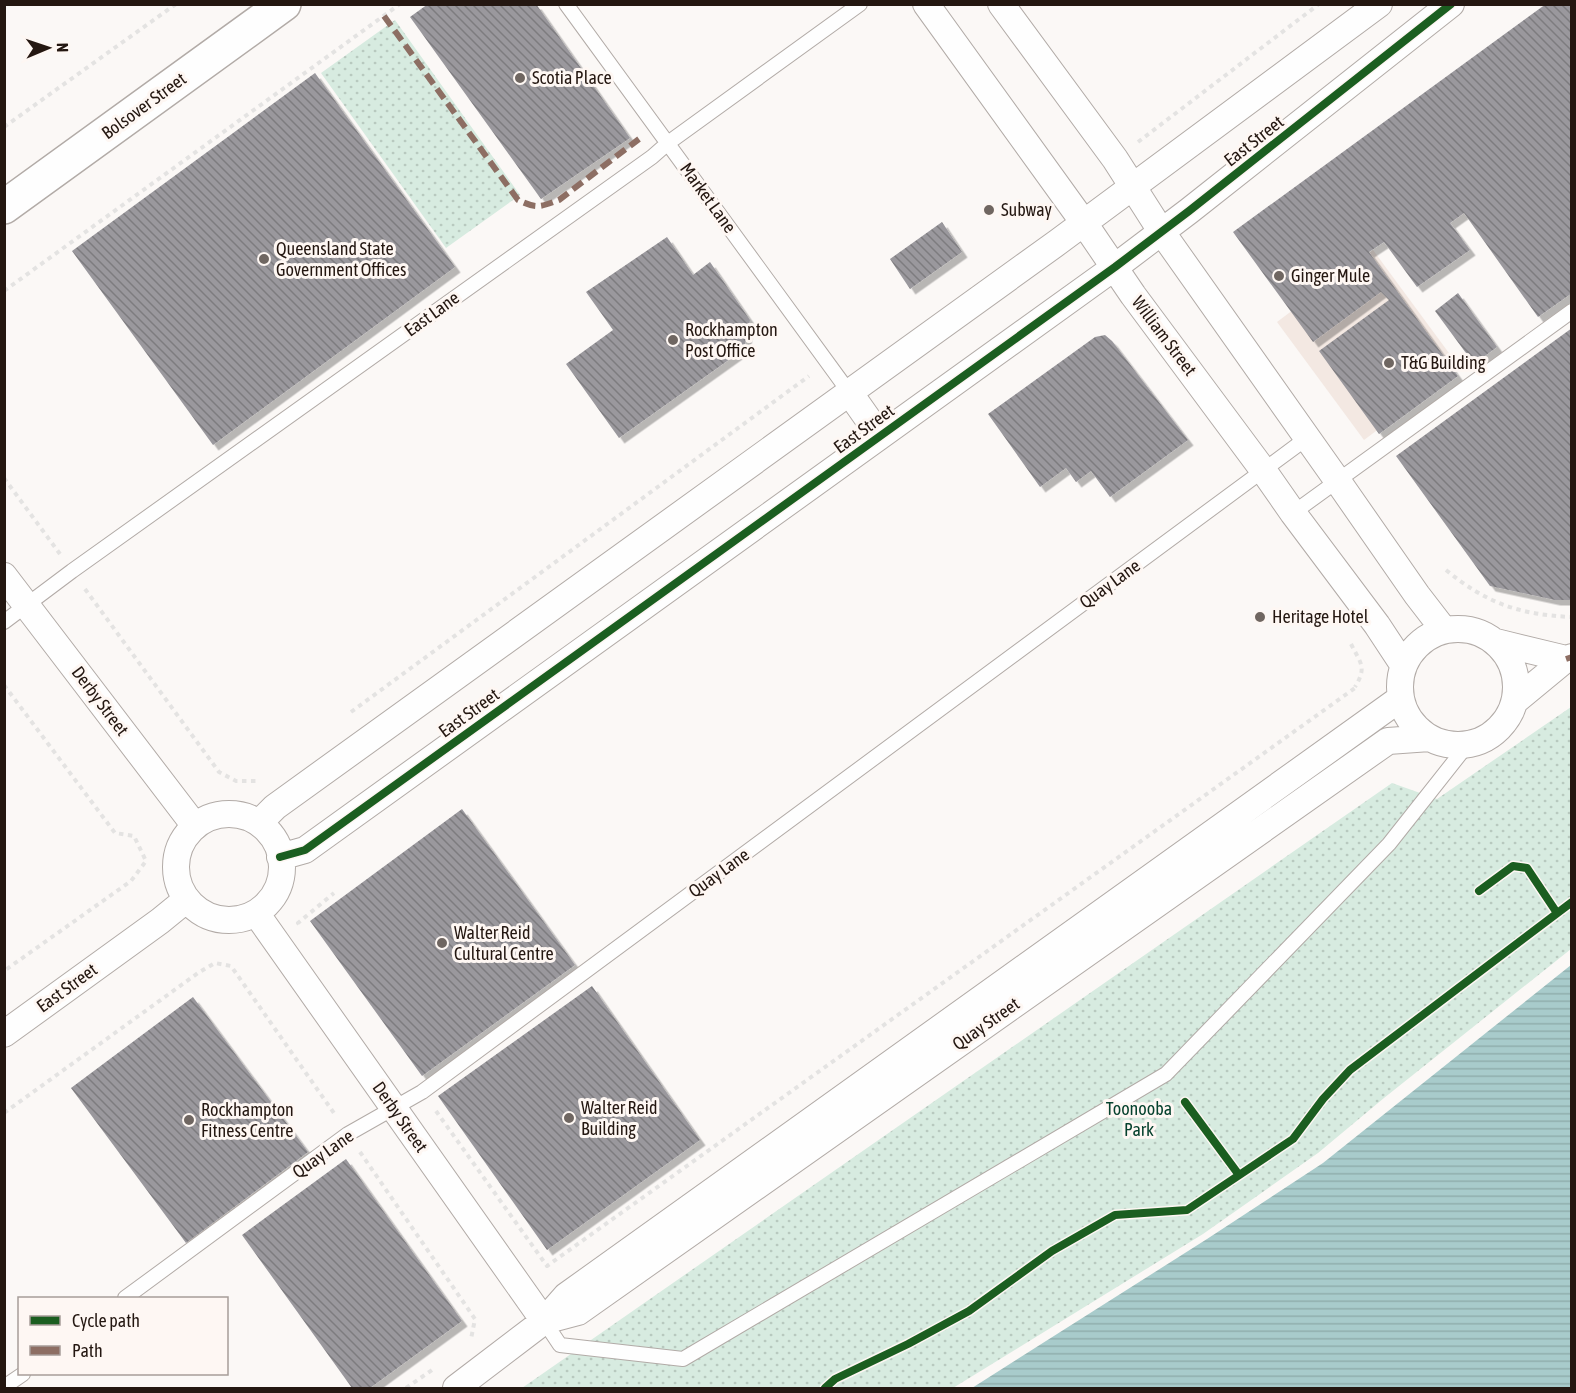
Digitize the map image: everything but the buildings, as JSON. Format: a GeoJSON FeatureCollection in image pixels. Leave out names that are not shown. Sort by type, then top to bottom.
{"type":"FeatureCollection","features":[{"type":"Feature","properties":{"kind":"main road","name":"Bolsover Street"},"geometry":{"type":"LineString","coordinates":[[4,207],[284,4]]}},
{"type":"Feature","properties":{"kind":"street","name":"William Street"},"geometry":{"type":"LineString","coordinates":[[926,4],[1084,223],[1133,295],[1377,625],[1404,666]]}},
{"type":"Feature","properties":{"kind":"street"},"geometry":{"type":"LineString","coordinates":[[1000,4],[1115,159],[1161,231],[1430,615],[1444,630],[1431,635],[1410,653],[1401,676],[1401,698],[1404,708],[1414,725],[1430,738]]}},
{"type":"Feature","properties":{"kind":"street","name":"East Street"},"geometry":{"type":"LineString","coordinates":[[259,824],[275,807],[1084,223],[1379,4]]}},
{"type":"Feature","properties":{"kind":"street","name":"East Street"},"geometry":{"type":"LineString","coordinates":[[280,857],[304,850],[1115,267],[1451,4]]}},
{"type":"Feature","properties":{"kind":"street"},"geometry":{"type":"LineString","coordinates":[[849,392],[880,436]]}},
{"type":"Feature","properties":{"kind":"street","name":"Derby Street"},"geometry":{"type":"LineString","coordinates":[[4,576],[195,826]]}},
{"type":"Feature","properties":{"kind":"street","name":"Quay Street"},"geometry":{"type":"LineString","coordinates":[[1444,630],[1458,628],[1472,630],[1496,642],[1569,658]]}},
{"type":"Feature","properties":{"kind":"street"},"geometry":{"type":"LineString","coordinates":[[1496,642],[1504,650],[1514,669],[1515,701]]}},
{"type":"Feature","properties":{"kind":"street","name":"Quay Street"},"geometry":{"type":"LineString","coordinates":[[544,1321],[578,1312],[1388,741],[1430,738],[1442,743],[1478,747],[1481,740],[1493,734],[1503,724],[1515,701],[1569,658]]}},
{"type":"Feature","properties":{"kind":"street","name":"Quay Street"},"geometry":{"type":"LineString","coordinates":[[456,1389],[544,1321],[566,1296],[1401,698]]}},
{"type":"Feature","properties":{"kind":"street"},"geometry":{"type":"LineString","coordinates":[[220,814],[233,814],[247,817],[269,833],[280,857],[281,873],[277,889],[256,913],[241,919],[226,920],[211,917],[197,910],[186,899],[178,885],[177,853],[184,838],[195,826],[206,818],[220,814]]}},
{"type":"Feature","properties":{"kind":"street","name":"East Street"},"geometry":{"type":"LineString","coordinates":[[4,1034],[160,921],[186,899]]}},
{"type":"Feature","properties":{"kind":"street","name":"Derby Street"},"geometry":{"type":"LineString","coordinates":[[256,913],[544,1321]]}},
{"type":"Feature","properties":{"kind":"lane","name":"Market Lane"},"geometry":{"type":"LineString","coordinates":[[566,4],[849,392]]}},
{"type":"Feature","properties":{"kind":"lane","name":"East Lane"},"geometry":{"type":"LineString","coordinates":[[4,622],[652,157],[860,4]]}},
{"type":"Feature","properties":{"kind":"lane"},"geometry":{"type":"LineString","coordinates":[[1293,513],[1572,311]]}},
{"type":"Feature","properties":{"kind":"lane","name":"Quay Lane"},"geometry":{"type":"LineString","coordinates":[[128,1297],[348,1134],[432,1085],[1307,438]]}},
{"type":"Feature","properties":{"kind":"lane"},"geometry":{"type":"LineString","coordinates":[[544,1321],[560,1345],[683,1359],[1166,1074],[1389,844],[1478,747]]}},
{"type":"Feature","properties":{"kind":"lane"},"geometry":{"type":"LineString","coordinates":[[4,1387],[22,1375]]}},
{"type":"Feature","properties":{"kind":"path"},"geometry":{"type":"LineString","coordinates":[[4,127],[176,4]]}},
{"type":"Feature","properties":{"kind":"path"},"geometry":{"type":"LineString","coordinates":[[4,291],[400,4]]}},
{"type":"Feature","properties":{"kind":"path"},"geometry":{"type":"LineString","coordinates":[[1137,143],[1319,4]]}},
{"type":"Feature","properties":{"kind":"path"},"geometry":{"type":"LineString","coordinates":[[342,719],[809,376]]}},
{"type":"Feature","properties":{"kind":"path"},"geometry":{"type":"LineString","coordinates":[[4,478],[219,772],[236,781],[257,782],[266,775]]}},
{"type":"Feature","properties":{"kind":"path"},"geometry":{"type":"LineString","coordinates":[[1446,570],[1467,587],[1498,604],[1528,613],[1572,617]]}},
{"type":"Feature","properties":{"kind":"path"},"geometry":{"type":"LineString","coordinates":[[547,1266],[1355,688],[1363,675],[1361,664],[1351,644]]}},
{"type":"Feature","properties":{"kind":"path"},"geometry":{"type":"LineString","coordinates":[[4,685],[115,832],[135,836],[146,861],[131,881],[4,971]]}},
{"type":"Feature","properties":{"kind":"path"},"geometry":{"type":"LineString","coordinates":[[1355,688],[1374,716]]}},
{"type":"Feature","properties":{"kind":"path"},"geometry":{"type":"LineString","coordinates":[[1478,747],[1498,743],[1512,728]]}},
{"type":"Feature","properties":{"kind":"path"},"geometry":{"type":"LineString","coordinates":[[304,931],[298,923],[334,893]]}},
{"type":"Feature","properties":{"kind":"path"},"geometry":{"type":"LineString","coordinates":[[4,1113],[198,973]]}},
{"type":"Feature","properties":{"kind":"path"},"geometry":{"type":"LineString","coordinates":[[406,1389],[439,1365]]}},
{"type":"Feature","properties":{"kind":"shaded area"},"geometry":{"type":"Polygon","coordinates":[[[1373,250],[1460,368],[1364,440],[1277,322],[1373,250]]]}},
{"type":"Feature","properties":{"kind":"green space"},"geometry":{"type":"Polygon","coordinates":[[[395,20],[520,195],[446,248],[321,73],[395,20]]]}},
{"type":"Feature","properties":{"kind":"green space","name":"Toonooba Park"},"geometry":{"type":"Polygon","coordinates":[[[1571,707],[1571,949],[1318,1153],[1203,1234],[953,1388],[522,1388],[1392,783],[1437,799],[1571,707]]]}},
{"type":"Feature","properties":{"kind":"water"},"geometry":{"type":"Polygon","coordinates":[[[1571,965],[1571,1388],[972,1388],[1323,1163],[1571,965]]]}},
{"type":"Feature","properties":{"kind":"marked path"},"geometry":{"type":"LineString","coordinates":[[384,16],[518,200],[538,206],[559,200],[639,139]]}},
{"type":"Feature","properties":{"kind":"marked path"},"geometry":{"type":"LineString","coordinates":[[1566,659],[1572,657]]}},
{"type":"Feature","properties":{"kind":"cycle path"},"geometry":{"type":"LineString","coordinates":[[280,857],[305,850],[1115,267],[1451,4]]}},
{"type":"Feature","properties":{"kind":"cycle path"},"geometry":{"type":"LineString","coordinates":[[1479,891],[1513,866],[1527,868],[1557,913]]}},
{"type":"Feature","properties":{"kind":"cycle path"},"geometry":{"type":"LineString","coordinates":[[825,1388],[835,1379],[908,1344],[969,1311],[1052,1251],[1115,1215],[1187,1210],[1293,1139],[1323,1099],[1350,1070],[1572,902]]}},
{"type":"Feature","properties":{"kind":"cycle path"},"geometry":{"type":"LineString","coordinates":[[1185,1102],[1239,1175]]}},
{"type":"Feature","properties":{"kind":"place","name":"Scotia Place"},"geometry":{"type":"Point","coordinates":[520,78]}},
{"type":"Feature","properties":{"kind":"place","name":"Subway"},"geometry":{"type":"Point","coordinates":[989,210]}},
{"type":"Feature","properties":{"kind":"place","name":"Queensland State Government Offices"},"geometry":{"type":"Point","coordinates":[264,259]}},
{"type":"Feature","properties":{"kind":"place","name":"Ginger Mule"},"geometry":{"type":"Point","coordinates":[1279,276]}},
{"type":"Feature","properties":{"kind":"place","name":"Rockhampton Post Office"},"geometry":{"type":"Point","coordinates":[673,340]}},
{"type":"Feature","properties":{"kind":"place","name":"T&G Building"},"geometry":{"type":"Point","coordinates":[1389,363]}},
{"type":"Feature","properties":{"kind":"place","name":"Heritage Hotel"},"geometry":{"type":"Point","coordinates":[1260,617]}},
{"type":"Feature","properties":{"kind":"place","name":"Walter Reid Cultural Centre"},"geometry":{"type":"Point","coordinates":[442,943]}},
{"type":"Feature","properties":{"kind":"place","name":"Walter Reid Building"},"geometry":{"type":"Point","coordinates":[569,1118]}},
{"type":"Feature","properties":{"kind":"place","name":"Rockhampton Fitness Centre"},"geometry":{"type":"Point","coordinates":[189,1120]}}]}
